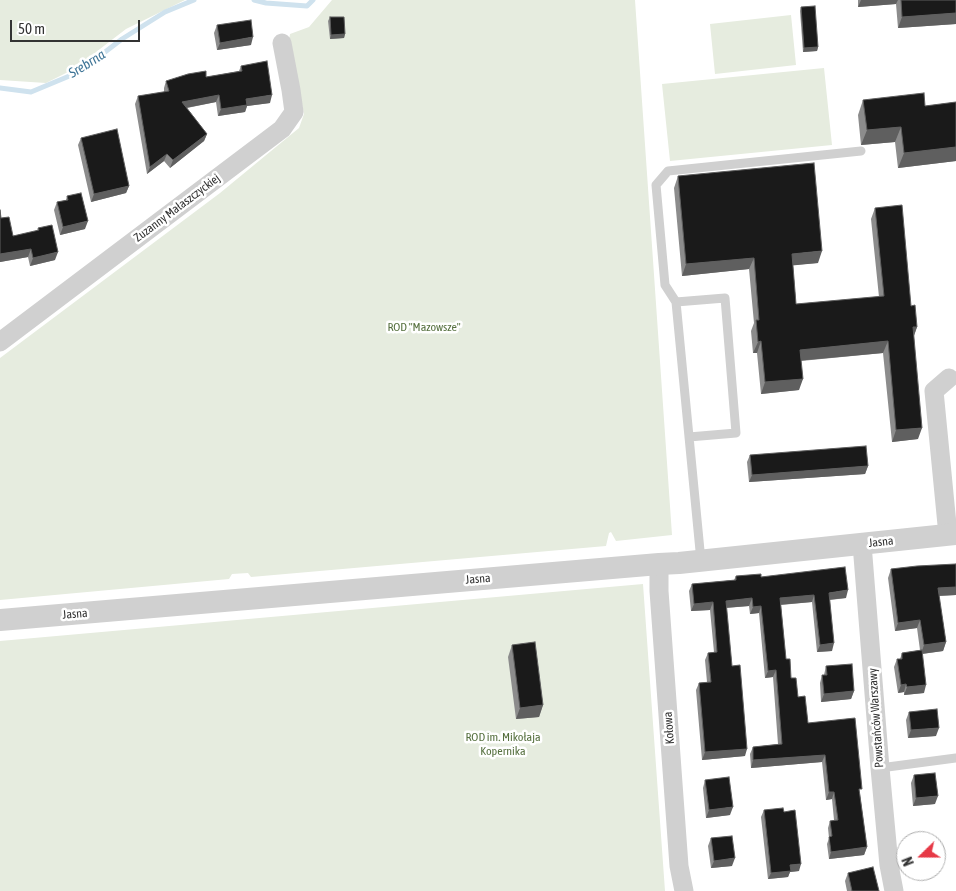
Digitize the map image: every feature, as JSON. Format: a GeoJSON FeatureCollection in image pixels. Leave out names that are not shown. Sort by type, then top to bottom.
{"type":"FeatureCollection","features":[{"type":"Feature","properties":{"kind":"street","name":"Zuzanny Małaszczyckiej"},"geometry":{"type":"LineString","coordinates":[[0,342],[282,129],[294,112],[282,43]]}},
{"type":"Feature","properties":{"kind":"street"},"geometry":{"type":"LineString","coordinates":[[949,378],[934,391],[952,535]]}},
{"type":"Feature","properties":{"kind":"street","name":"Jasna"},"geometry":{"type":"LineString","coordinates":[[0,620],[701,561],[952,535]]}},
{"type":"Feature","properties":{"kind":"street","name":"Powstańców Warszawy"},"geometry":{"type":"LineString","coordinates":[[862,544],[880,768],[889,865],[894,891]]}},
{"type":"Feature","properties":{"kind":"street","name":"Kołowa"},"geometry":{"type":"LineString","coordinates":[[659,564],[659,591],[678,846],[684,891]]}},
{"type":"Feature","properties":{"kind":"lane"},"geometry":{"type":"LineString","coordinates":[[701,561],[676,302],[665,285],[656,185],[668,171],[861,151]]}},
{"type":"Feature","properties":{"kind":"lane"},"geometry":{"type":"LineString","coordinates":[[676,302],[725,298],[736,433],[689,437]]}},
{"type":"Feature","properties":{"kind":"lane"},"geometry":{"type":"LineString","coordinates":[[880,768],[956,758]]}},
{"type":"Feature","properties":{"kind":"green space"},"geometry":{"type":"Polygon","coordinates":[[[0,0],[185,0],[126,29],[74,69],[46,83],[0,80],[0,0]]]}},
{"type":"Feature","properties":{"kind":"green space","name":"ROD \"Mazowsze\""},"geometry":{"type":"Polygon","coordinates":[[[332,0],[635,0],[672,535],[616,541],[611,532],[609,533],[606,546],[251,577],[248,573],[232,574],[229,579],[0,600],[0,358],[220,193],[299,128],[304,114],[289,40],[290,34],[309,27],[332,0]]]}},
{"type":"Feature","properties":{"kind":"green space"},"geometry":{"type":"Polygon","coordinates":[[[791,15],[796,65],[715,74],[710,24],[791,15]]]}},
{"type":"Feature","properties":{"kind":"green space"},"geometry":{"type":"Polygon","coordinates":[[[824,68],[832,145],[670,161],[662,84],[824,68]]]}},
{"type":"Feature","properties":{"kind":"green space","name":"ROD im. Mikołaja Kopernika"},"geometry":{"type":"Polygon","coordinates":[[[643,584],[665,891],[0,891],[0,641],[643,584]]]}},
{"type":"Feature","properties":{"kind":"building"},"geometry":{"type":"Polygon","coordinates":[[[901,0],[956,0],[956,13],[902,17],[901,0]]]}},
{"type":"Feature","properties":{"kind":"building"},"geometry":{"type":"Polygon","coordinates":[[[815,6],[818,47],[804,48],[801,7],[815,6]]]}},
{"type":"Feature","properties":{"kind":"building"},"geometry":{"type":"Polygon","coordinates":[[[330,17],[344,17],[345,34],[331,35],[330,17]]]}},
{"type":"Feature","properties":{"kind":"building"},"geometry":{"type":"Polygon","coordinates":[[[251,20],[253,37],[220,43],[217,25],[251,20]]]}},
{"type":"Feature","properties":{"kind":"building"},"geometry":{"type":"Polygon","coordinates":[[[267,61],[272,95],[246,99],[247,105],[221,109],[219,95],[182,102],[207,134],[173,160],[167,154],[150,167],[138,96],[169,91],[166,81],[188,74],[206,71],[206,77],[242,71],[241,66],[267,61]]]}},
{"type":"Feature","properties":{"kind":"building"},"geometry":{"type":"Polygon","coordinates":[[[924,93],[925,106],[956,102],[956,147],[904,153],[901,127],[867,130],[863,100],[924,93]]]}},
{"type":"Feature","properties":{"kind":"building"},"geometry":{"type":"Polygon","coordinates":[[[117,129],[129,186],[94,194],[81,138],[117,129]]]}},
{"type":"Feature","properties":{"kind":"building"},"geometry":{"type":"Polygon","coordinates":[[[814,163],[822,251],[792,254],[796,304],[884,296],[875,208],[902,205],[911,306],[915,305],[917,327],[913,327],[922,428],[896,430],[888,341],[800,350],[803,379],[765,382],[761,341],[758,342],[756,320],[759,320],[754,258],[686,264],[678,176],[814,163]]]}},
{"type":"Feature","properties":{"kind":"building"},"geometry":{"type":"Polygon","coordinates":[[[81,193],[88,221],[63,227],[57,202],[68,200],[67,196],[81,193]]]}},
{"type":"Feature","properties":{"kind":"building"},"geometry":{"type":"Polygon","coordinates":[[[0,210],[1,218],[9,217],[13,236],[52,225],[58,252],[33,258],[31,249],[0,254],[0,210]]]}},
{"type":"Feature","properties":{"kind":"building"},"geometry":{"type":"Polygon","coordinates":[[[866,446],[868,466],[752,475],[750,455],[866,446]]]}},
{"type":"Feature","properties":{"kind":"building"},"geometry":{"type":"Polygon","coordinates":[[[956,564],[956,587],[938,588],[946,642],[924,645],[920,620],[898,623],[891,569],[956,564]]]}},
{"type":"Feature","properties":{"kind":"building"},"geometry":{"type":"Polygon","coordinates":[[[845,567],[848,590],[829,593],[834,643],[820,645],[814,595],[780,598],[786,659],[790,659],[791,678],[796,678],[798,697],[805,696],[808,723],[855,718],[862,789],[859,789],[867,847],[831,852],[829,837],[832,836],[830,821],[838,820],[834,792],[829,792],[825,755],[753,760],[753,747],[782,744],[776,670],[768,671],[761,606],[753,607],[752,598],[726,601],[732,666],[740,665],[747,749],[705,752],[699,683],[711,682],[708,653],[717,652],[713,602],[694,604],[692,584],[736,580],[736,576],[761,574],[761,577],[845,567]]]}},
{"type":"Feature","properties":{"kind":"building"},"geometry":{"type":"Polygon","coordinates":[[[535,642],[543,705],[520,708],[512,645],[535,642]]]}},
{"type":"Feature","properties":{"kind":"building"},"geometry":{"type":"Polygon","coordinates":[[[922,650],[926,685],[907,687],[906,684],[901,685],[897,659],[902,659],[902,653],[922,650]]]}},
{"type":"Feature","properties":{"kind":"building"},"geometry":{"type":"Polygon","coordinates":[[[852,664],[854,691],[824,694],[822,675],[827,675],[826,666],[852,664]]]}},
{"type":"Feature","properties":{"kind":"building"},"geometry":{"type":"Polygon","coordinates":[[[937,709],[939,728],[911,730],[909,712],[937,709]]]}},
{"type":"Feature","properties":{"kind":"building"},"geometry":{"type":"Polygon","coordinates":[[[935,773],[938,796],[916,798],[914,775],[935,773]]]}},
{"type":"Feature","properties":{"kind":"building"},"geometry":{"type":"Polygon","coordinates":[[[729,777],[733,807],[709,810],[705,780],[729,777]]]}},
{"type":"Feature","properties":{"kind":"building"},"geometry":{"type":"Polygon","coordinates":[[[783,808],[784,812],[795,810],[801,864],[790,865],[791,871],[771,873],[764,810],[783,808]]]}},
{"type":"Feature","properties":{"kind":"building"},"geometry":{"type":"Polygon","coordinates":[[[732,836],[735,858],[714,861],[711,838],[732,836]]]}},
{"type":"Feature","properties":{"kind":"building"},"geometry":{"type":"Polygon","coordinates":[[[873,867],[879,891],[852,891],[848,873],[873,867]]]}},
{"type":"Feature","properties":{"kind":"waterway","name":"Srebrna"},"geometry":{"type":"LineString","coordinates":[[0,88],[31,92],[79,72],[122,39],[165,12],[194,0]]}},
{"type":"Feature","properties":{"kind":"waterway","name":"Srebrna"},"geometry":{"type":"LineString","coordinates":[[254,0],[266,3],[307,6],[313,0]]}}]}
